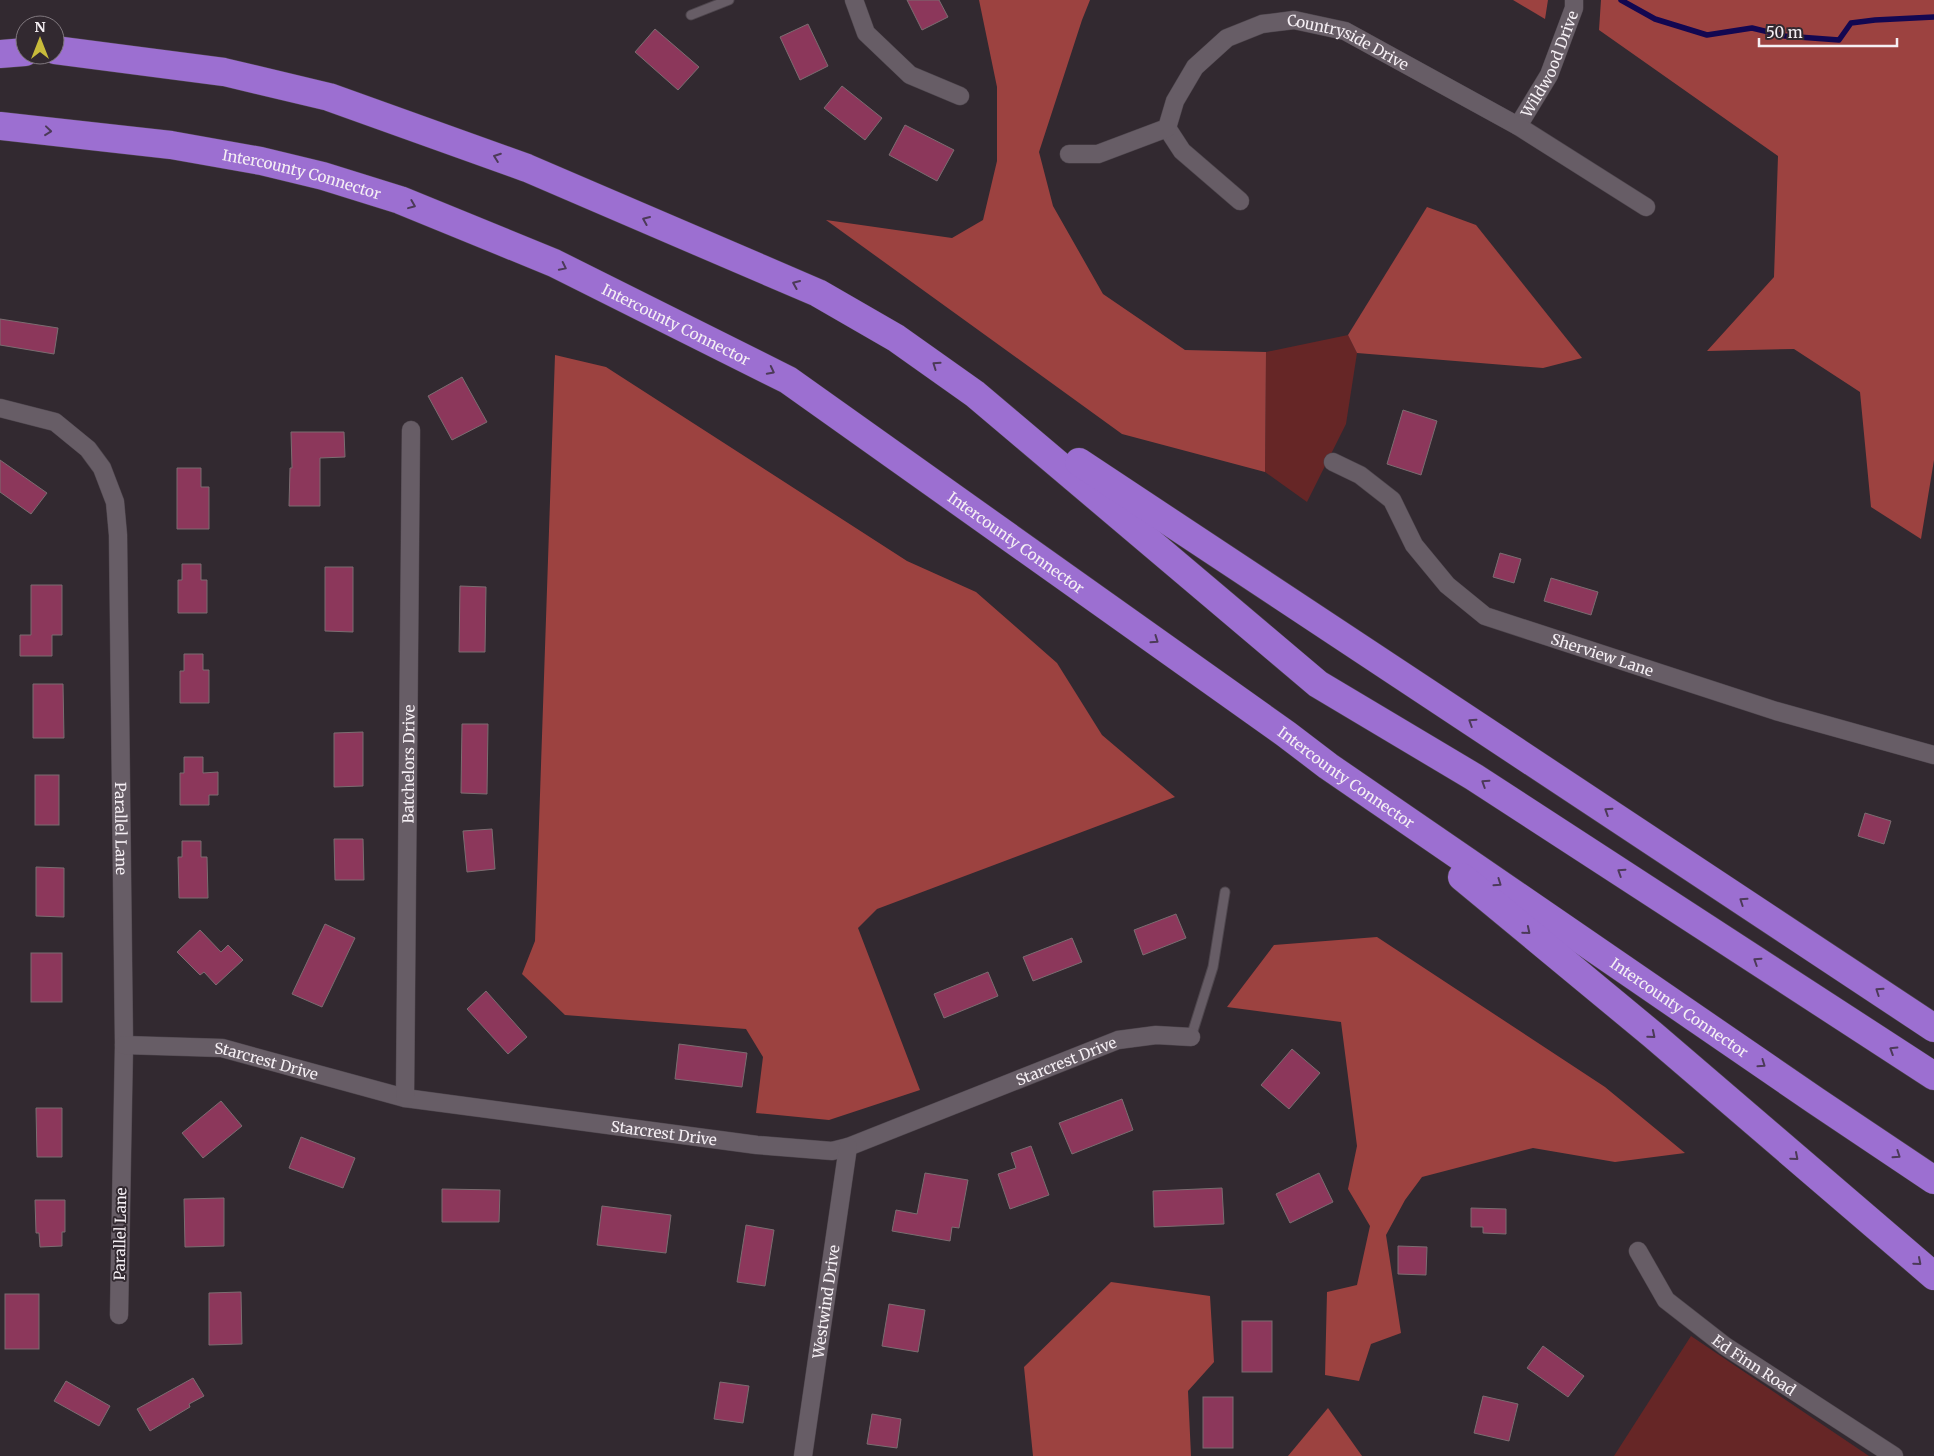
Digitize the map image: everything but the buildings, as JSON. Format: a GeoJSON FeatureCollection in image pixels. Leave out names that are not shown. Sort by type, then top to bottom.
{"type":"FeatureCollection","features":[{"type":"Feature","properties":{"kind":"highway"},"geometry":{"type":"LineString","coordinates":[[65,51],[224,72],[329,97],[527,168],[818,293],[896,338],[976,394],[1934,1028]]}},
{"type":"Feature","properties":{"kind":"highway"},"geometry":{"type":"LineString","coordinates":[[0,54],[15,53]]}},
{"type":"Feature","properties":{"kind":"highway","name":"Intercounty Connector"},"geometry":{"type":"LineString","coordinates":[[0,126],[171,145],[261,161],[323,176],[400,200],[580,275],[788,380],[1286,734],[1328,766],[1934,1180]]}},
{"type":"Feature","properties":{"kind":"highway"},"geometry":{"type":"LineString","coordinates":[[976,394],[1318,684],[1474,777],[1934,1076]]}},
{"type":"Feature","properties":{"kind":"highway"},"geometry":{"type":"LineString","coordinates":[[1328,766],[1653,1035],[1934,1276]]}},
{"type":"Feature","properties":{"kind":"street"},"geometry":{"type":"LineString","coordinates":[[854,0],[866,33],[910,75],[960,96]]}},
{"type":"Feature","properties":{"kind":"street","name":"Wildwood Drive"},"geometry":{"type":"LineString","coordinates":[[1518,126],[1548,75],[1574,8],[1574,0]]}},
{"type":"Feature","properties":{"kind":"street","name":"Countryside Drive"},"geometry":{"type":"LineString","coordinates":[[1167,128],[1175,101],[1194,67],[1227,38],[1262,24],[1294,20],[1345,31],[1518,126],[1646,207]]}},
{"type":"Feature","properties":{"kind":"street"},"geometry":{"type":"LineString","coordinates":[[1069,154],[1098,154],[1167,128],[1182,151],[1240,201]]}},
{"type":"Feature","properties":{"kind":"street","name":"Parallel Lane"},"geometry":{"type":"LineString","coordinates":[[0,408],[55,422],[81,443],[88,449],[102,468],[115,502],[118,535],[124,1045],[119,1315]]}},
{"type":"Feature","properties":{"kind":"street","name":"Batchelors Drive"},"geometry":{"type":"LineString","coordinates":[[405,1098],[411,430]]}},
{"type":"Feature","properties":{"kind":"street","name":"Sherview Lane"},"geometry":{"type":"LineString","coordinates":[[1332,462],[1360,474],[1392,500],[1414,545],[1447,585],[1485,616],[1776,711],[1934,755]]}},
{"type":"Feature","properties":{"kind":"street","name":"Starcrest Drive"},"geometry":{"type":"LineString","coordinates":[[124,1045],[222,1048],[405,1098],[757,1145],[832,1151],[848,1147],[1118,1040],[1156,1035],[1191,1037]]}},
{"type":"Feature","properties":{"kind":"street","name":"Westwind Drive"},"geometry":{"type":"LineString","coordinates":[[803,1456],[848,1147]]}},
{"type":"Feature","properties":{"kind":"street","name":"Ed Finn Road"},"geometry":{"type":"LineString","coordinates":[[1638,1251],[1666,1300],[1725,1346],[1894,1456]]}},
{"type":"Feature","properties":{"kind":"lane"},"geometry":{"type":"LineString","coordinates":[[691,15],[730,0]]}},
{"type":"Feature","properties":{"kind":"lane"},"geometry":{"type":"LineString","coordinates":[[1191,1037],[1213,966],[1224,892]]}},
{"type":"Feature","properties":{"kind":"shaded area"},"geometry":{"type":"Polygon","coordinates":[[[979,0],[1090,0],[1039,152],[1053,206],[1103,294],[1185,350],[1266,352],[1265,472],[1122,434],[826,220],[952,238],[983,220],[997,161],[997,87],[979,0]]]}},
{"type":"Feature","properties":{"kind":"shaded area"},"geometry":{"type":"Polygon","coordinates":[[[1513,0],[1548,0],[1545,19],[1513,0]]]}},
{"type":"Feature","properties":{"kind":"shaded area"},"geometry":{"type":"Polygon","coordinates":[[[1601,0],[1934,0],[1934,460],[1921,539],[1871,507],[1860,392],[1794,349],[1707,351],[1774,277],[1778,156],[1599,30],[1601,0]]]}},
{"type":"Feature","properties":{"kind":"shaded area"},"geometry":{"type":"Polygon","coordinates":[[[1427,207],[1476,225],[1582,358],[1543,368],[1357,353],[1348,335],[1427,207]]]}},
{"type":"Feature","properties":{"kind":"shaded area"},"geometry":{"type":"Polygon","coordinates":[[[1348,335],[1357,353],[1346,424],[1307,502],[1265,472],[1266,352],[1348,335]]]}},
{"type":"Feature","properties":{"kind":"shaded area"},"geometry":{"type":"Polygon","coordinates":[[[555,355],[606,367],[907,561],[976,592],[1057,663],[1102,735],[1175,797],[877,909],[858,928],[920,1090],[829,1120],[756,1113],[763,1057],[746,1029],[565,1015],[522,974],[535,941],[555,355]]]}},
{"type":"Feature","properties":{"kind":"shaded area"},"geometry":{"type":"Polygon","coordinates":[[[1377,937],[1605,1087],[1685,1153],[1615,1162],[1533,1148],[1422,1177],[1405,1200],[1386,1235],[1401,1333],[1371,1344],[1359,1381],[1325,1375],[1327,1292],[1357,1285],[1370,1226],[1348,1189],[1357,1146],[1341,1022],[1227,1007],[1274,945],[1377,937]]]}},
{"type":"Feature","properties":{"kind":"shaded area"},"geometry":{"type":"Polygon","coordinates":[[[1111,1282],[1210,1296],[1214,1362],[1188,1391],[1191,1456],[1033,1456],[1024,1367],[1111,1282]]]}},
{"type":"Feature","properties":{"kind":"shaded area"},"geometry":{"type":"Polygon","coordinates":[[[1691,1336],[1869,1456],[1614,1456],[1691,1336]]]}},
{"type":"Feature","properties":{"kind":"shaded area"},"geometry":{"type":"Polygon","coordinates":[[[1328,1408],[1362,1456],[1288,1456],[1328,1408]]]}},
{"type":"Feature","properties":{"kind":"waterway"},"geometry":{"type":"LineString","coordinates":[[1621,0],[1655,19],[1707,35],[1752,28],[1785,36],[1839,40],[1851,23],[1934,17]]}}]}
